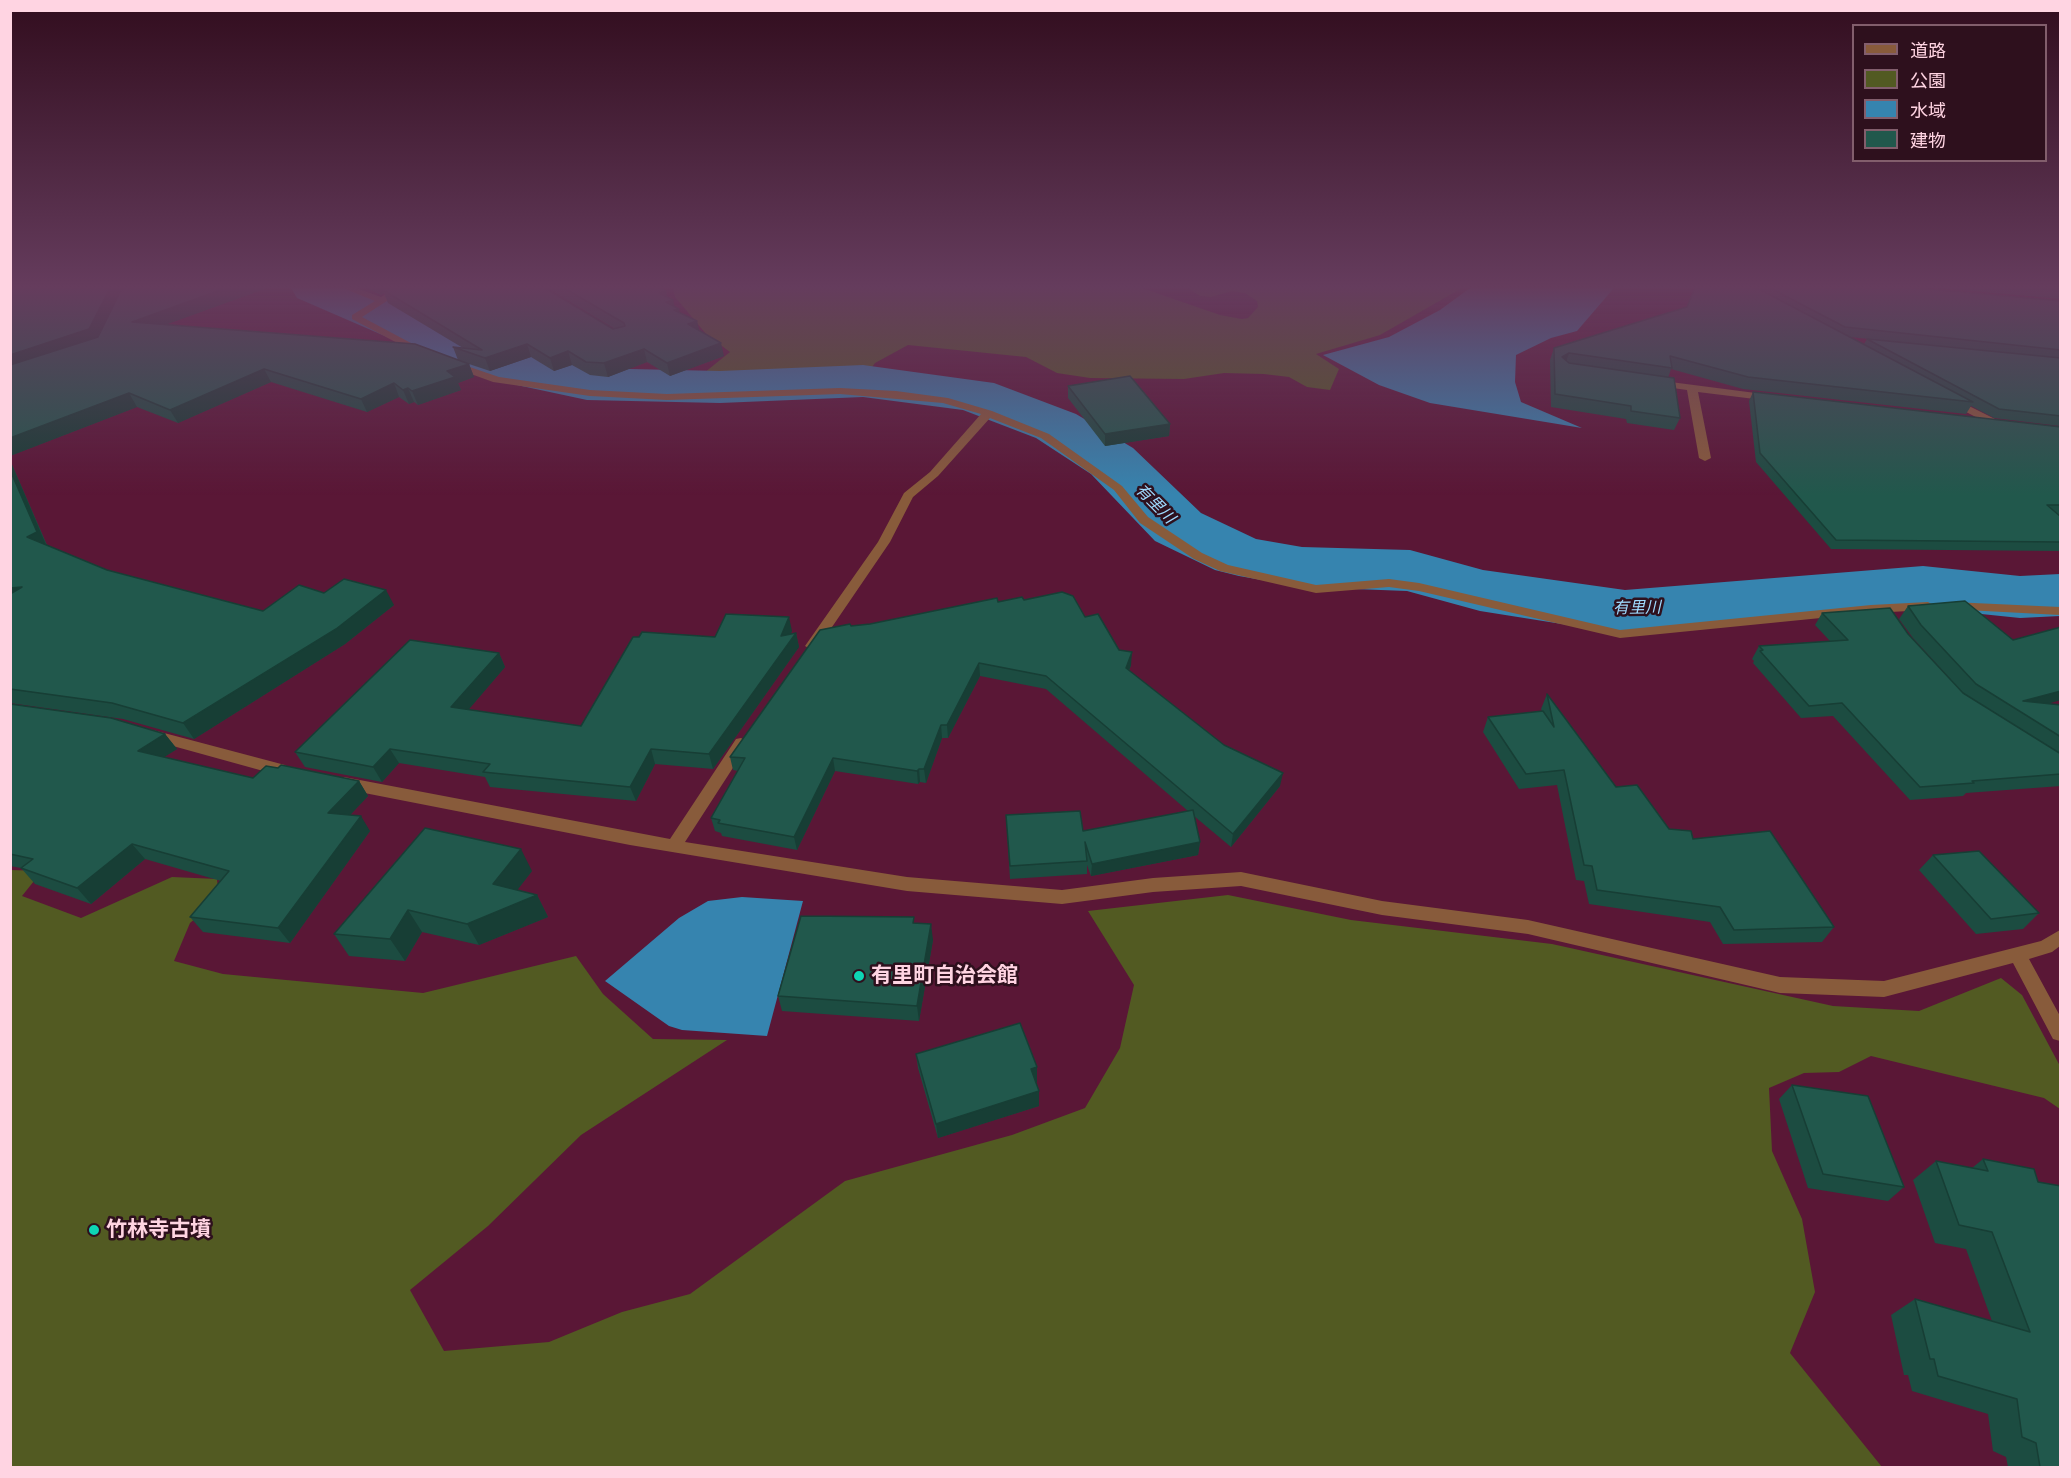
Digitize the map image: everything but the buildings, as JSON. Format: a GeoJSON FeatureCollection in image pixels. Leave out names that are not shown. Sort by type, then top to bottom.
{"type":"FeatureCollection","features":[{"type":"Feature","properties":{"kind":"street"},"geometry":{"type":"LineString","coordinates":[[433,357],[497,380],[590,393],[667,397],[840,391],[896,394],[944,400],[988,413],[1045,436],[1118,488],[1144,520],[1198,556],[1224,568],[1316,589],[1389,584],[1419,587],[1620,634],[1883,608],[1952,606],[2061,610]]}},
{"type":"Feature","properties":{"kind":"street"},"geometry":{"type":"LineString","coordinates":[[1640,381],[1786,400]]}},
{"type":"Feature","properties":{"kind":"street"},"geometry":{"type":"LineString","coordinates":[[1692,389],[1705,458]]}},
{"type":"Feature","properties":{"kind":"street"},"geometry":{"type":"LineString","coordinates":[[1936,392],[2002,425],[1962,420]]}},
{"type":"Feature","properties":{"kind":"street"},"geometry":{"type":"LineString","coordinates":[[801,661],[884,542],[908,495],[934,474],[988,413]]}},
{"type":"Feature","properties":{"kind":"street"},"geometry":{"type":"LineString","coordinates":[[1883,608],[1894,625]]}},
{"type":"Feature","properties":{"kind":"street"},"geometry":{"type":"LineString","coordinates":[[133,729],[296,774]]}},
{"type":"Feature","properties":{"kind":"street"},"geometry":{"type":"LineString","coordinates":[[674,846],[750,731]]}},
{"type":"Feature","properties":{"kind":"street"},"geometry":{"type":"LineString","coordinates":[[331,780],[674,846],[907,884],[1062,897],[1153,885],[1241,879],[1382,908],[1528,927],[1780,985],[1884,990],[2046,947],[2061,937]]}},
{"type":"Feature","properties":{"kind":"street"},"geometry":{"type":"LineString","coordinates":[[2018,955],[2061,1033]]}},
{"type":"Feature","properties":{"kind":"green space"},"geometry":{"type":"Polygon","coordinates":[[[724,357],[886,357],[875,363],[866,376],[819,375],[703,382],[699,377],[724,357]]]}},
{"type":"Feature","properties":{"kind":"green space"},"geometry":{"type":"Polygon","coordinates":[[[1026,357],[1321,357],[1339,369],[1330,390],[1307,387],[1289,377],[1264,374],[1224,373],[1184,379],[1090,378],[1057,373],[1026,357]]]}},
{"type":"Feature","properties":{"kind":"green space"},"geometry":{"type":"Polygon","coordinates":[[[11,870],[42,871],[22,896],[81,918],[172,877],[217,879],[219,899],[190,923],[174,961],[223,974],[423,993],[576,956],[603,994],[653,1039],[727,1040],[581,1135],[488,1226],[410,1290],[444,1351],[549,1342],[622,1312],[690,1294],[845,1181],[1012,1135],[1085,1108],[1120,1048],[1134,985],[1088,911],[1228,895],[1351,920],[1552,944],[1833,1006],[1919,1011],[2001,978],[2022,995],[2060,1066],[2060,1109],[2044,1098],[1871,1056],[1839,1072],[1804,1073],[1769,1088],[1772,1151],[1802,1219],[1815,1292],[1790,1353],[1882,1467],[11,1468],[11,870]]]}},
{"type":"Feature","properties":{"kind":"water"},"geometry":{"type":"Polygon","coordinates":[[[1327,357],[1516,357],[1515,382],[1521,402],[1582,428],[1430,403],[1379,385],[1327,357]]]}},
{"type":"Feature","properties":{"kind":"water"},"geometry":{"type":"Polygon","coordinates":[[[742,897],[803,901],[767,1036],[682,1030],[669,1026],[605,981],[679,918],[708,901],[742,897]]]}},
{"type":"Feature","properties":{"kind":"waterway","name":"有里川"},"geometry":{"type":"LineString","coordinates":[[479,357],[536,374],[587,384],[720,387],[863,381],[974,395],[1056,426],[1112,461],[1178,527],[1239,556],[1302,567],[1410,571],[1480,590],[1625,612],[1923,587],[2020,597],[2060,595]]}},
{"type":"Feature","properties":{"kind":"place","name":"有里町自治会館"},"geometry":{"type":"Point","coordinates":[859,976]}},
{"type":"Feature","properties":{"kind":"place","name":"竹林寺古墳"},"geometry":{"type":"Point","coordinates":[94,1230]}}]}
